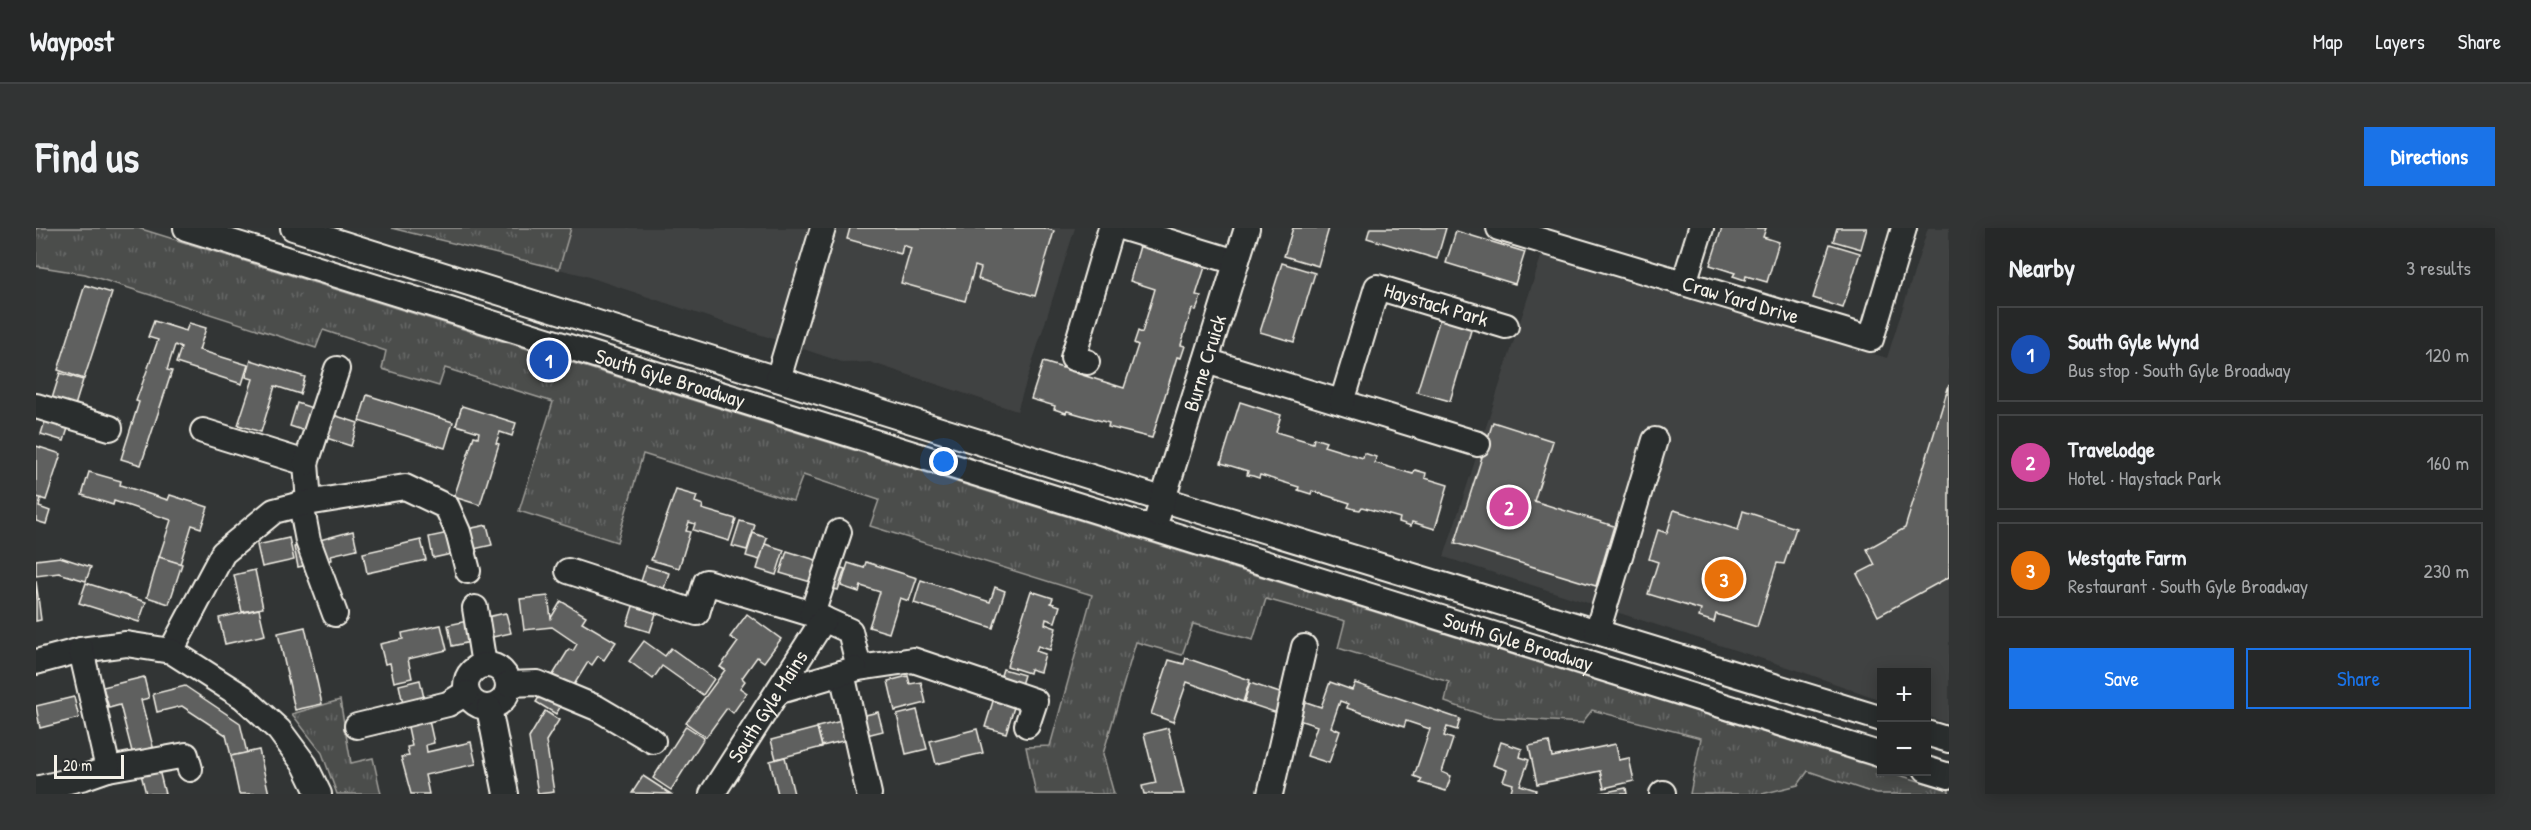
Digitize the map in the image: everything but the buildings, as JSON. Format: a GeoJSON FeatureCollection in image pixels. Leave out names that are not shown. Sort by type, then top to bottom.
{"type":"FeatureCollection","features":[{"type":"Feature","properties":{"kind":"street","name":"South Gyle Broadway"},"geometry":{"type":"LineString","coordinates":[[186,228],[1877,754]]}},
{"type":"Feature","properties":{"kind":"street","name":"South Gyle Broadway"},"geometry":{"type":"LineString","coordinates":[[293,228],[1163,500],[1877,718]]}},
{"type":"Feature","properties":{"kind":"street"},"geometry":{"type":"LineString","coordinates":[[778,379],[824,228]]}},
{"type":"Feature","properties":{"kind":"street"},"geometry":{"type":"LineString","coordinates":[[1087,362],[1072,358],[1111,228]]}},
{"type":"Feature","properties":{"kind":"street"},"geometry":{"type":"LineString","coordinates":[[1124,228],[1236,262]]}},
{"type":"Feature","properties":{"kind":"street","name":"Burne Cruick"},"geometry":{"type":"LineString","coordinates":[[1163,500],[1247,228]]}},
{"type":"Feature","properties":{"kind":"street","name":"Craw Yard Drive"},"geometry":{"type":"LineString","coordinates":[[1499,228],[1870,339],[1904,228]]}},
{"type":"Feature","properties":{"kind":"street"},"geometry":{"type":"LineString","coordinates":[[1684,283],[1701,228]]}},
{"type":"Feature","properties":{"kind":"street","name":"Haystack Park"},"geometry":{"type":"LineString","coordinates":[[1342,402],[1377,287],[1506,326]]}},
{"type":"Feature","properties":{"kind":"street"},"geometry":{"type":"LineString","coordinates":[[1206,361],[1478,444]]}},
{"type":"Feature","properties":{"kind":"street"},"geometry":{"type":"LineString","coordinates":[[335,614],[308,541],[305,503],[306,463],[337,369]]}},
{"type":"Feature","properties":{"kind":"street"},"geometry":{"type":"LineString","coordinates":[[36,406],[110,428]]}},
{"type":"Feature","properties":{"kind":"street"},"geometry":{"type":"LineString","coordinates":[[203,432],[306,463]]}},
{"type":"Feature","properties":{"kind":"street"},"geometry":{"type":"LineString","coordinates":[[1596,632],[1655,440]]}},
{"type":"Feature","properties":{"kind":"street"},"geometry":{"type":"LineString","coordinates":[[171,651],[223,553],[274,512],[305,503],[405,487],[447,507],[458,532],[468,571]]}},
{"type":"Feature","properties":{"kind":"street"},"geometry":{"type":"LineString","coordinates":[[1154,529],[1163,500]]}},
{"type":"Feature","properties":{"kind":"street","name":"South Gyle Mains"},"geometry":{"type":"LineString","coordinates":[[712,794],[780,691],[818,616],[839,532]]}},
{"type":"Feature","properties":{"kind":"street"},"geometry":{"type":"LineString","coordinates":[[568,571],[697,613],[706,582],[818,616],[850,631],[850,671],[869,794]]}},
{"type":"Feature","properties":{"kind":"street"},"geometry":{"type":"LineString","coordinates":[[475,608],[484,665]]}},
{"type":"Feature","properties":{"kind":"street"},"geometry":{"type":"LineString","coordinates":[[36,662],[81,650],[126,644],[171,651],[243,697],[279,730],[305,765],[319,794]]}},
{"type":"Feature","properties":{"kind":"street"},"geometry":{"type":"LineString","coordinates":[[1270,794],[1304,647]]}},
{"type":"Feature","properties":{"kind":"street"},"geometry":{"type":"LineString","coordinates":[[81,650],[108,769]]}},
{"type":"Feature","properties":{"kind":"street"},"geometry":{"type":"LineString","coordinates":[[780,691],[850,671],[913,660],[1035,701],[1027,724]]}},
{"type":"Feature","properties":{"kind":"street"},"geometry":{"type":"LineString","coordinates":[[484,665],[495,666],[504,674],[508,684],[506,695],[499,704],[489,708],[471,701],[466,693],[466,680],[469,675],[473,670],[484,665]]}},
{"type":"Feature","properties":{"kind":"street"},"geometry":{"type":"LineString","coordinates":[[508,684],[537,683],[597,708],[652,741]]}},
{"type":"Feature","properties":{"kind":"street"},"geometry":{"type":"LineString","coordinates":[[357,726],[448,704],[466,693]]}},
{"type":"Feature","properties":{"kind":"street"},"geometry":{"type":"LineString","coordinates":[[489,708],[507,794]]}},
{"type":"Feature","properties":{"kind":"street"},"geometry":{"type":"LineString","coordinates":[[1931,735],[1949,740]]}},
{"type":"Feature","properties":{"kind":"street"},"geometry":{"type":"LineString","coordinates":[[36,789],[87,786],[108,769],[186,755],[190,769]]}},
{"type":"Feature","properties":{"kind":"street"},"geometry":{"type":"LineString","coordinates":[[1931,771],[1949,776]]}},
{"type":"Feature","properties":{"kind":"shaded area"},"geometry":{"type":"Polygon","coordinates":[[[391,228],[1075,228],[1017,411],[870,362],[845,363],[583,275],[391,228]]]}},
{"type":"Feature","properties":{"kind":"shaded area"},"geometry":{"type":"Polygon","coordinates":[[[1928,228],[1949,228],[1949,724],[1931,717],[1931,668],[1877,668],[1877,699],[1797,670],[1444,557],[1542,254],[1887,358],[1928,228]]]}},
{"type":"Feature","properties":{"kind":"green space"},"geometry":{"type":"Polygon","coordinates":[[[36,228],[138,228],[1877,768],[1877,776],[1902,776],[1949,790],[1949,794],[1876,794],[1808,771],[1798,785],[1762,794],[1690,794],[1701,738],[1592,710],[1582,723],[1488,717],[1445,702],[1449,682],[1338,648],[1345,621],[1266,599],[1253,640],[1193,624],[1182,655],[1136,642],[1103,754],[1114,794],[1036,794],[1026,747],[1050,746],[1092,595],[870,526],[879,500],[803,475],[793,501],[643,454],[617,542],[519,511],[553,402],[445,368],[439,386],[382,369],[386,351],[323,330],[316,348],[85,274],[36,266],[36,228]]]}},
{"type":"Feature","properties":{"kind":"green space"},"geometry":{"type":"Polygon","coordinates":[[[391,228],[571,228],[559,269],[391,228]]]}},
{"type":"Feature","properties":{"kind":"green space"},"geometry":{"type":"Polygon","coordinates":[[[340,700],[351,763],[373,758],[381,794],[337,794],[322,753],[292,714],[340,700]]]}},
{"type":"Feature","properties":{"kind":"place","name":"South Gyle Wynd"},"geometry":{"type":"Point","coordinates":[549,360]}},
{"type":"Feature","properties":{"kind":"place","name":"Travelodge"},"geometry":{"type":"Point","coordinates":[1509,507]}},
{"type":"Feature","properties":{"kind":"place","name":"Westgate Farm"},"geometry":{"type":"Point","coordinates":[1724,579]}}]}
